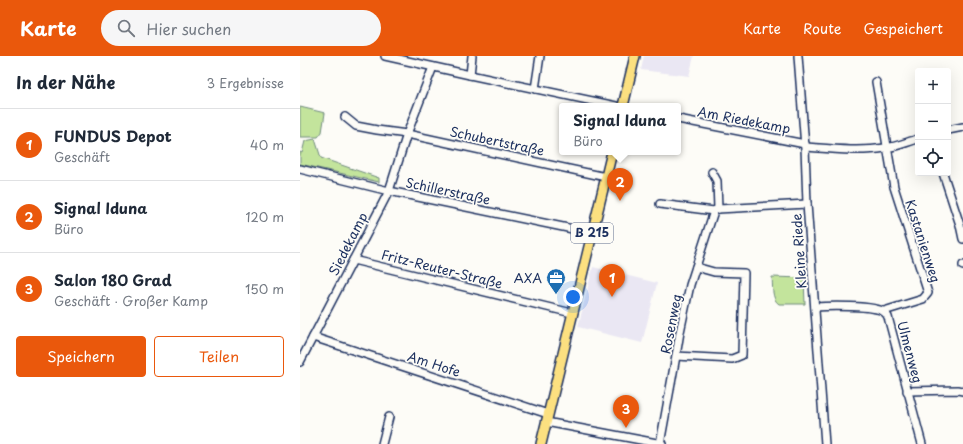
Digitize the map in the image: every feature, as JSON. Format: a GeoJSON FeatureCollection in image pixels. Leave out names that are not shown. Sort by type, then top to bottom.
{"type":"FeatureCollection","features":[{"type":"Feature","properties":{"kind":"main road"},"geometry":{"type":"LineString","coordinates":[[624,103],[635,56]]}},
{"type":"Feature","properties":{"kind":"main road","name":"B 215"},"geometry":{"type":"LineString","coordinates":[[540,444],[611,155]]}},
{"type":"Feature","properties":{"kind":"street"},"geometry":{"type":"LineString","coordinates":[[385,56],[602,103]]}},
{"type":"Feature","properties":{"kind":"street"},"geometry":{"type":"LineString","coordinates":[[470,75],[472,56]]}},
{"type":"Feature","properties":{"kind":"street"},"geometry":{"type":"LineString","coordinates":[[535,89],[540,56]]}},
{"type":"Feature","properties":{"kind":"street","name":"Kleine Riede"},"geometry":{"type":"LineString","coordinates":[[798,56],[825,444]]}},
{"type":"Feature","properties":{"kind":"street","name":"Siedekamp"},"geometry":{"type":"LineString","coordinates":[[300,362],[390,191],[407,134],[433,67]]}},
{"type":"Feature","properties":{"kind":"street"},"geometry":{"type":"LineString","coordinates":[[876,82],[887,148]]}},
{"type":"Feature","properties":{"kind":"street"},"geometry":{"type":"LineString","coordinates":[[345,117],[356,126],[407,134]]}},
{"type":"Feature","properties":{"kind":"street","name":"Am Riedekamp"},"geometry":{"type":"LineString","coordinates":[[681,120],[805,146],[866,150],[887,148],[915,140]]}},
{"type":"Feature","properties":{"kind":"street"},"geometry":{"type":"LineString","coordinates":[[951,127],[963,127]]}},
{"type":"Feature","properties":{"kind":"street","name":"Schubertstraße"},"geometry":{"type":"LineString","coordinates":[[407,134],[606,177]]}},
{"type":"Feature","properties":{"kind":"street","name":"Kastanienweg"},"geometry":{"type":"LineString","coordinates":[[884,311],[924,299],[928,293],[894,187],[887,148]]}},
{"type":"Feature","properties":{"kind":"street","name":"Schillerstraße"},"geometry":{"type":"LineString","coordinates":[[300,169],[390,191],[592,233]]}},
{"type":"Feature","properties":{"kind":"street","name":"Rosenweg"},"geometry":{"type":"LineString","coordinates":[[661,444],[680,332],[690,285],[716,210],[717,181],[712,172]]}},
{"type":"Feature","properties":{"kind":"street"},"geometry":{"type":"LineString","coordinates":[[944,176],[963,239]]}},
{"type":"Feature","properties":{"kind":"street"},"geometry":{"type":"LineString","coordinates":[[660,204],[716,210],[808,204]]}},
{"type":"Feature","properties":{"kind":"street","name":"Fritz-Reuter-Straße"},"geometry":{"type":"LineString","coordinates":[[353,260],[572,314]]}},
{"type":"Feature","properties":{"kind":"street"},"geometry":{"type":"LineString","coordinates":[[676,356],[732,359],[742,355],[744,273],[714,272],[696,267]]}},
{"type":"Feature","properties":{"kind":"street","name":"Ulmenweg"},"geometry":{"type":"LineString","coordinates":[[815,308],[827,306],[874,308],[884,311],[888,317],[922,444]]}},
{"type":"Feature","properties":{"kind":"street","name":"Am Hofe"},"geometry":{"type":"LineString","coordinates":[[313,337],[547,418],[661,444]]}},
{"type":"Feature","properties":{"kind":"street"},"geometry":{"type":"LineString","coordinates":[[908,391],[963,391]]}},
{"type":"Feature","properties":{"kind":"street"},"geometry":{"type":"LineString","coordinates":[[382,444],[389,417]]}},
{"type":"Feature","properties":{"kind":"shaded area"},"geometry":{"type":"Polygon","coordinates":[[[644,56],[694,56],[689,76],[641,70],[644,56]]]}},
{"type":"Feature","properties":{"kind":"shaded area"},"geometry":{"type":"Polygon","coordinates":[[[593,267],[657,283],[642,343],[578,327],[593,267]]]}},
{"type":"Feature","properties":{"kind":"green space"},"geometry":{"type":"Polygon","coordinates":[[[300,107],[325,113],[322,132],[318,137],[300,137],[300,107]]]}},
{"type":"Feature","properties":{"kind":"green space"},"geometry":{"type":"Polygon","coordinates":[[[315,139],[321,158],[379,178],[379,182],[300,164],[300,152],[302,153],[305,141],[315,139]]]}},
{"type":"Feature","properties":{"kind":"green space"},"geometry":{"type":"Polygon","coordinates":[[[772,277],[804,278],[805,304],[779,304],[776,302],[772,277]]]}},
{"type":"Feature","properties":{"kind":"place","name":"Signal Iduna"},"geometry":{"type":"Point","coordinates":[620,201]}},
{"type":"Feature","properties":{"kind":"place","name":"AXA"},"geometry":{"type":"Point","coordinates":[556,295]}},
{"type":"Feature","properties":{"kind":"place","name":"FUNDUS Depot"},"geometry":{"type":"Point","coordinates":[612,297]}},
{"type":"Feature","properties":{"kind":"place","name":"Salon 180 Grad"},"geometry":{"type":"Point","coordinates":[626,428]}}]}
